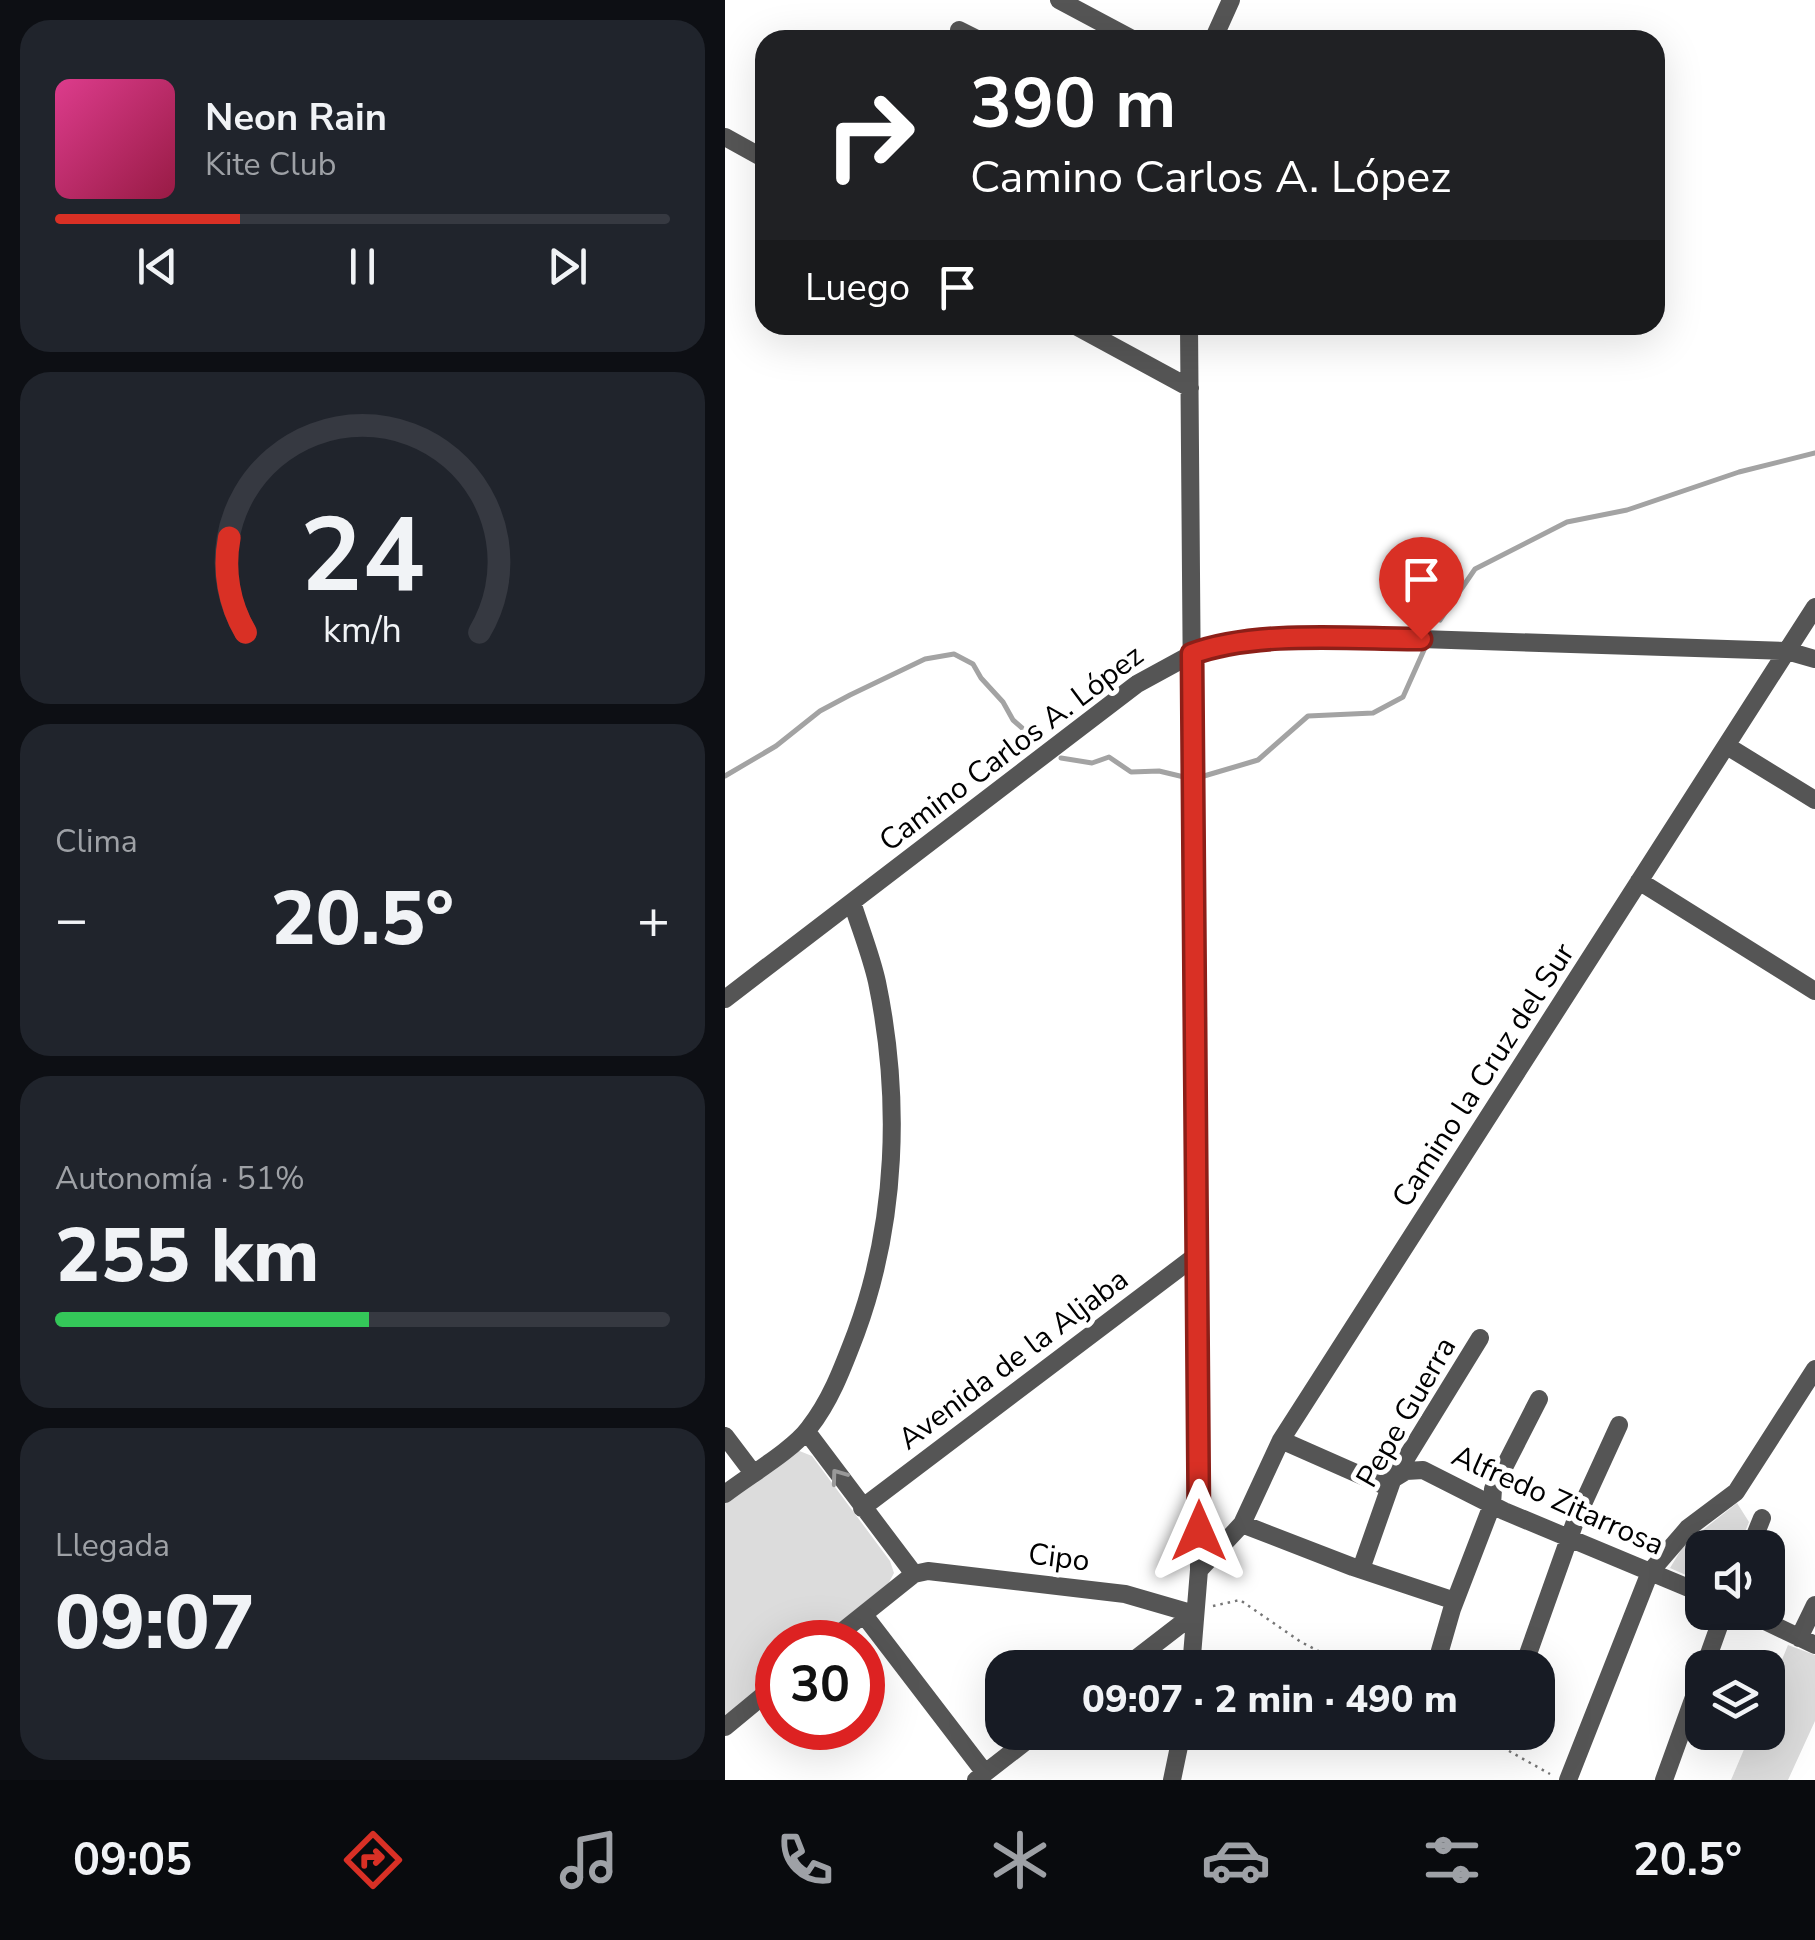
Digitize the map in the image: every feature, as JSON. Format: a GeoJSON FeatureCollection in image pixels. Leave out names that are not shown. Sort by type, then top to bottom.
{"type":"FeatureCollection","features":[{"type":"Feature","properties":{"kind":"street"},"geometry":{"type":"LineString","coordinates":[[1059,0],[1115,30]]}},
{"type":"Feature","properties":{"kind":"street"},"geometry":{"type":"LineString","coordinates":[[1218,30],[1231,0]]}},
{"type":"Feature","properties":{"kind":"street"},"geometry":{"type":"LineString","coordinates":[[725,137],[755,154]]}},
{"type":"Feature","properties":{"kind":"street"},"geometry":{"type":"LineString","coordinates":[[1092,335],[1190,388]]}},
{"type":"Feature","properties":{"kind":"street"},"geometry":{"type":"LineString","coordinates":[[1189,335],[1199,1570],[1192,1650]]}},
{"type":"Feature","properties":{"kind":"street","name":"Camino la Cruz del Sur"},"geometry":{"type":"LineString","coordinates":[[1199,1570],[1243,1524],[1281,1440],[1815,607]]}},
{"type":"Feature","properties":{"kind":"street","name":"Camino Carlos A. López"},"geometry":{"type":"LineString","coordinates":[[725,999],[1137,684],[1215,645],[1254,640],[1421,639],[1787,651],[1815,659]]}},
{"type":"Feature","properties":{"kind":"street"},"geometry":{"type":"LineString","coordinates":[[1727,746],[1815,800]]}},
{"type":"Feature","properties":{"kind":"street"},"geometry":{"type":"LineString","coordinates":[[1639,882],[1815,991]]}},
{"type":"Feature","properties":{"kind":"street"},"geometry":{"type":"LineString","coordinates":[[725,1494],[807,1432],[835,1389],[870,1295],[887,1208],[892,1131],[888,1054],[876,979],[852,902]]}},
{"type":"Feature","properties":{"kind":"street","name":"Avenida de la Aljaba"},"geometry":{"type":"LineString","coordinates":[[862,1508],[1198,1254]]}},
{"type":"Feature","properties":{"kind":"street","name":"Pepe Guerra"},"geometry":{"type":"LineString","coordinates":[[1361,1569],[1392,1481],[1480,1338]]}},
{"type":"Feature","properties":{"kind":"street"},"geometry":{"type":"LineString","coordinates":[[1568,1780],[1650,1572],[1687,1528],[1736,1492],[1815,1369]]}},
{"type":"Feature","properties":{"kind":"street"},"geometry":{"type":"LineString","coordinates":[[1440,1650],[1492,1505],[1493,1489],[1539,1399]]}},
{"type":"Feature","properties":{"kind":"street"},"geometry":{"type":"LineString","coordinates":[[1530,1650],[1576,1518],[1619,1425]]}},
{"type":"Feature","properties":{"kind":"street"},"geometry":{"type":"LineString","coordinates":[[807,1432],[914,1574],[857,1620]]}},
{"type":"Feature","properties":{"kind":"street"},"geometry":{"type":"LineString","coordinates":[[725,1436],[753,1473]]}},
{"type":"Feature","properties":{"kind":"street","name":"Alfredo Zitarrosa"},"geometry":{"type":"LineString","coordinates":[[1281,1440],[1383,1485],[1415,1468],[1423,1470],[1570,1540],[1685,1587]]}},
{"type":"Feature","properties":{"kind":"street"},"geometry":{"type":"LineString","coordinates":[[1758,1530],[1763,1518]]}},
{"type":"Feature","properties":{"kind":"street"},"geometry":{"type":"LineString","coordinates":[[1243,1524],[1455,1601]]}},
{"type":"Feature","properties":{"kind":"street","name":"Cipo"},"geometry":{"type":"LineString","coordinates":[[914,1574],[941,1570],[1125,1594],[1194,1614]]}},
{"type":"Feature","properties":{"kind":"street"},"geometry":{"type":"LineString","coordinates":[[1784,1630],[1807,1641],[1815,1605]]}},
{"type":"Feature","properties":{"kind":"street"},"geometry":{"type":"LineString","coordinates":[[1147,1650],[1194,1614]]}},
{"type":"Feature","properties":{"kind":"street"},"geometry":{"type":"LineString","coordinates":[[863,1615],[980,1776],[1014,1750]]}},
{"type":"Feature","properties":{"kind":"street"},"geometry":{"type":"LineString","coordinates":[[725,1726],[755,1702]]}},
{"type":"Feature","properties":{"kind":"street"},"geometry":{"type":"LineString","coordinates":[[1664,1780],[1685,1721]]}},
{"type":"Feature","properties":{"kind":"street"},"geometry":{"type":"LineString","coordinates":[[1172,1780],[1178,1750]]}},
{"type":"Feature","properties":{"kind":"path"},"geometry":{"type":"LineString","coordinates":[[1194,1614],[1229,1600],[1240,1600],[1316,1650]]}},
{"type":"Feature","properties":{"kind":"path"},"geometry":{"type":"LineString","coordinates":[[1515,1750],[1560,1780]]}},
{"type":"Feature","properties":{"kind":"shaded area"},"geometry":{"type":"Polygon","coordinates":[[[797,1450],[812,1456],[890,1561],[894,1573],[886,1588],[846,1620],[755,1620],[755,1694],[725,1718],[725,1501],[797,1450]]]}},
{"type":"Feature","properties":{"kind":"shaded area"},"geometry":{"type":"Polygon","coordinates":[[[1737,1503],[1749,1522],[1746,1530],[1703,1530],[1737,1503]]]}},
{"type":"Feature","properties":{"kind":"shaded area"},"geometry":{"type":"Polygon","coordinates":[[[1685,1544],[1685,1575],[1670,1568],[1685,1544]]]}},
{"type":"Feature","properties":{"kind":"shaded area"},"geometry":{"type":"Polygon","coordinates":[[[1788,1645],[1815,1655],[1815,1721],[1788,1780],[1731,1780],[1744,1750],[1785,1750],[1788,1645]]]}},
{"type":"Feature","properties":{"kind":"waterway"},"geometry":{"type":"LineString","coordinates":[[1440,620],[1475,569],[1567,522],[1627,510],[1739,472],[1815,453]]}},
{"type":"Feature","properties":{"kind":"waterway"},"geometry":{"type":"LineString","coordinates":[[1204,776],[1258,760],[1308,716],[1373,713],[1403,697],[1424,650]]}},
{"type":"Feature","properties":{"kind":"waterway"},"geometry":{"type":"LineString","coordinates":[[725,776],[850,695],[925,659],[954,654],[973,664],[1013,720],[1038,742]]}},
{"type":"Feature","properties":{"kind":"waterway"},"geometry":{"type":"LineString","coordinates":[[1061,758],[1092,763],[1109,757],[1131,772],[1159,771],[1184,777]]}},
{"type":"Feature","properties":{"kind":"route"},"geometry":{"type":"LineString","coordinates":[[1199,1531],[1192,654],[1215,645],[1254,640],[1421,639]]}}]}
